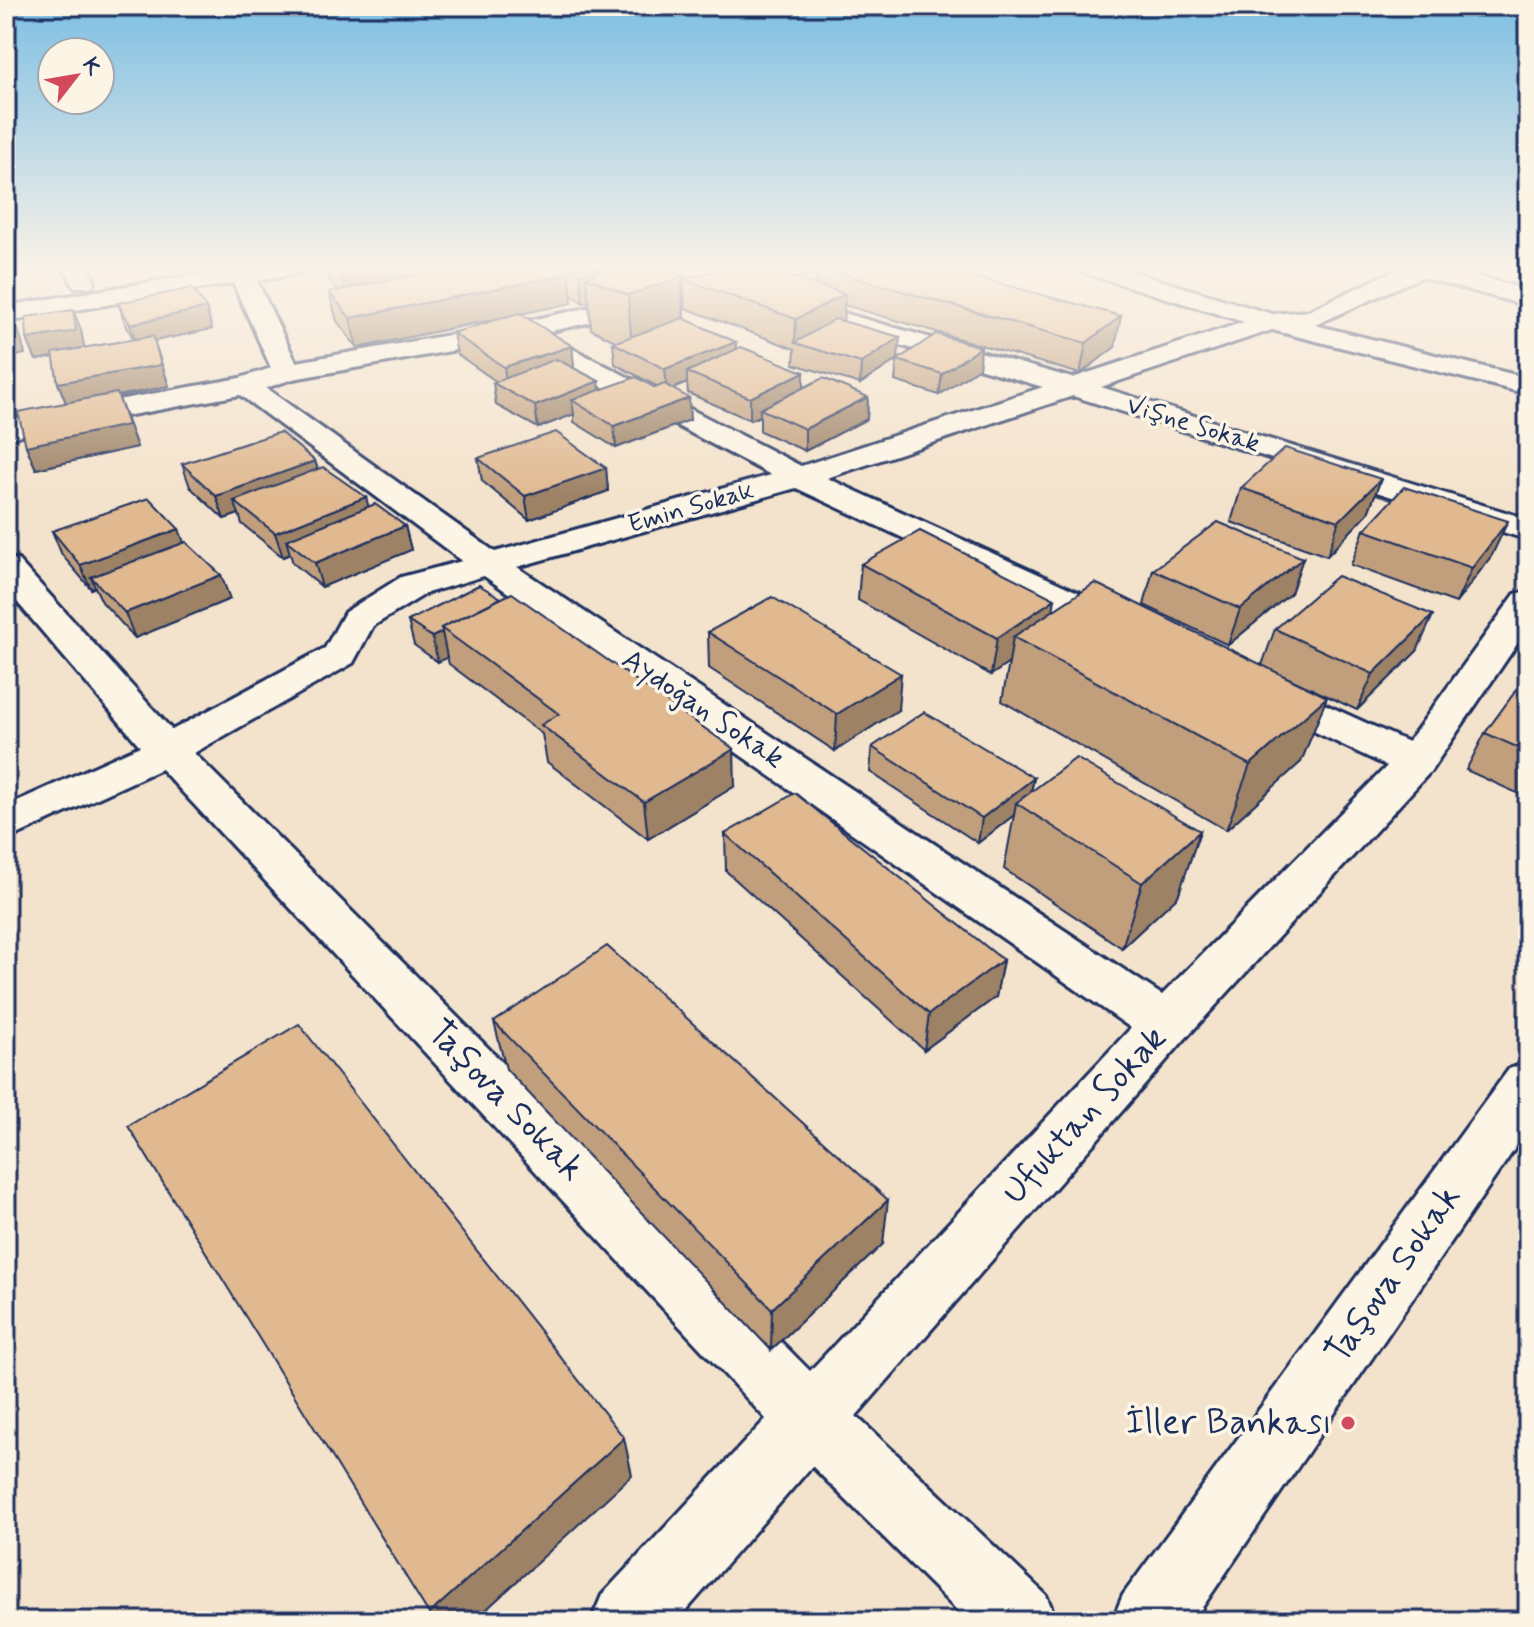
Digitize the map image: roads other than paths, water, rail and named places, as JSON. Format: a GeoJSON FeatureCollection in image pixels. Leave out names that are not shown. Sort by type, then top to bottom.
{"type":"FeatureCollection","features":[{"type":"Feature","properties":{"kind":"street"},"geometry":{"type":"LineString","coordinates":[[274,344],[287,372]]}},
{"type":"Feature","properties":{"kind":"street"},"geometry":{"type":"LineString","coordinates":[[6,429],[245,386],[287,372],[444,344]]}},
{"type":"Feature","properties":{"kind":"street"},"geometry":{"type":"LineString","coordinates":[[542,344],[799,477],[1157,642]]}},
{"type":"Feature","properties":{"kind":"street","name":"Vişne Sokak"},"geometry":{"type":"LineString","coordinates":[[922,344],[1072,387],[1528,530]]}},
{"type":"Feature","properties":{"kind":"street","name":"Emin Sokak"},"geometry":{"type":"LineString","coordinates":[[6,824],[167,750],[340,655],[358,620],[414,585],[492,566],[799,477],[1204,344]]}},
{"type":"Feature","properties":{"kind":"street"},"geometry":{"type":"LineString","coordinates":[[1359,344],[1528,386]]}},
{"type":"Feature","properties":{"kind":"street","name":"Aydoğan Sokak"},"geometry":{"type":"LineString","coordinates":[[245,386],[492,566],[1166,1025]]}},
{"type":"Feature","properties":{"kind":"street","name":"Taşova Sokak"},"geometry":{"type":"LineString","coordinates":[[6,567],[167,750],[812,1420],[1020,1621]]}},
{"type":"Feature","properties":{"kind":"street","name":"Ufuktan Sokak"},"geometry":{"type":"LineString","coordinates":[[628,1621],[1166,1025],[1415,762],[1528,602]]}},
{"type":"Feature","properties":{"kind":"street"},"geometry":{"type":"LineString","coordinates":[[1229,676],[1415,762]]}},
{"type":"Feature","properties":{"kind":"street","name":"Taşova Sokak"},"geometry":{"type":"LineString","coordinates":[[1149,1621],[1528,1085]]}},
{"type":"Feature","properties":{"kind":"place","name":"İller Bankası"},"geometry":{"type":"Point","coordinates":[1348,1423]}}]}
